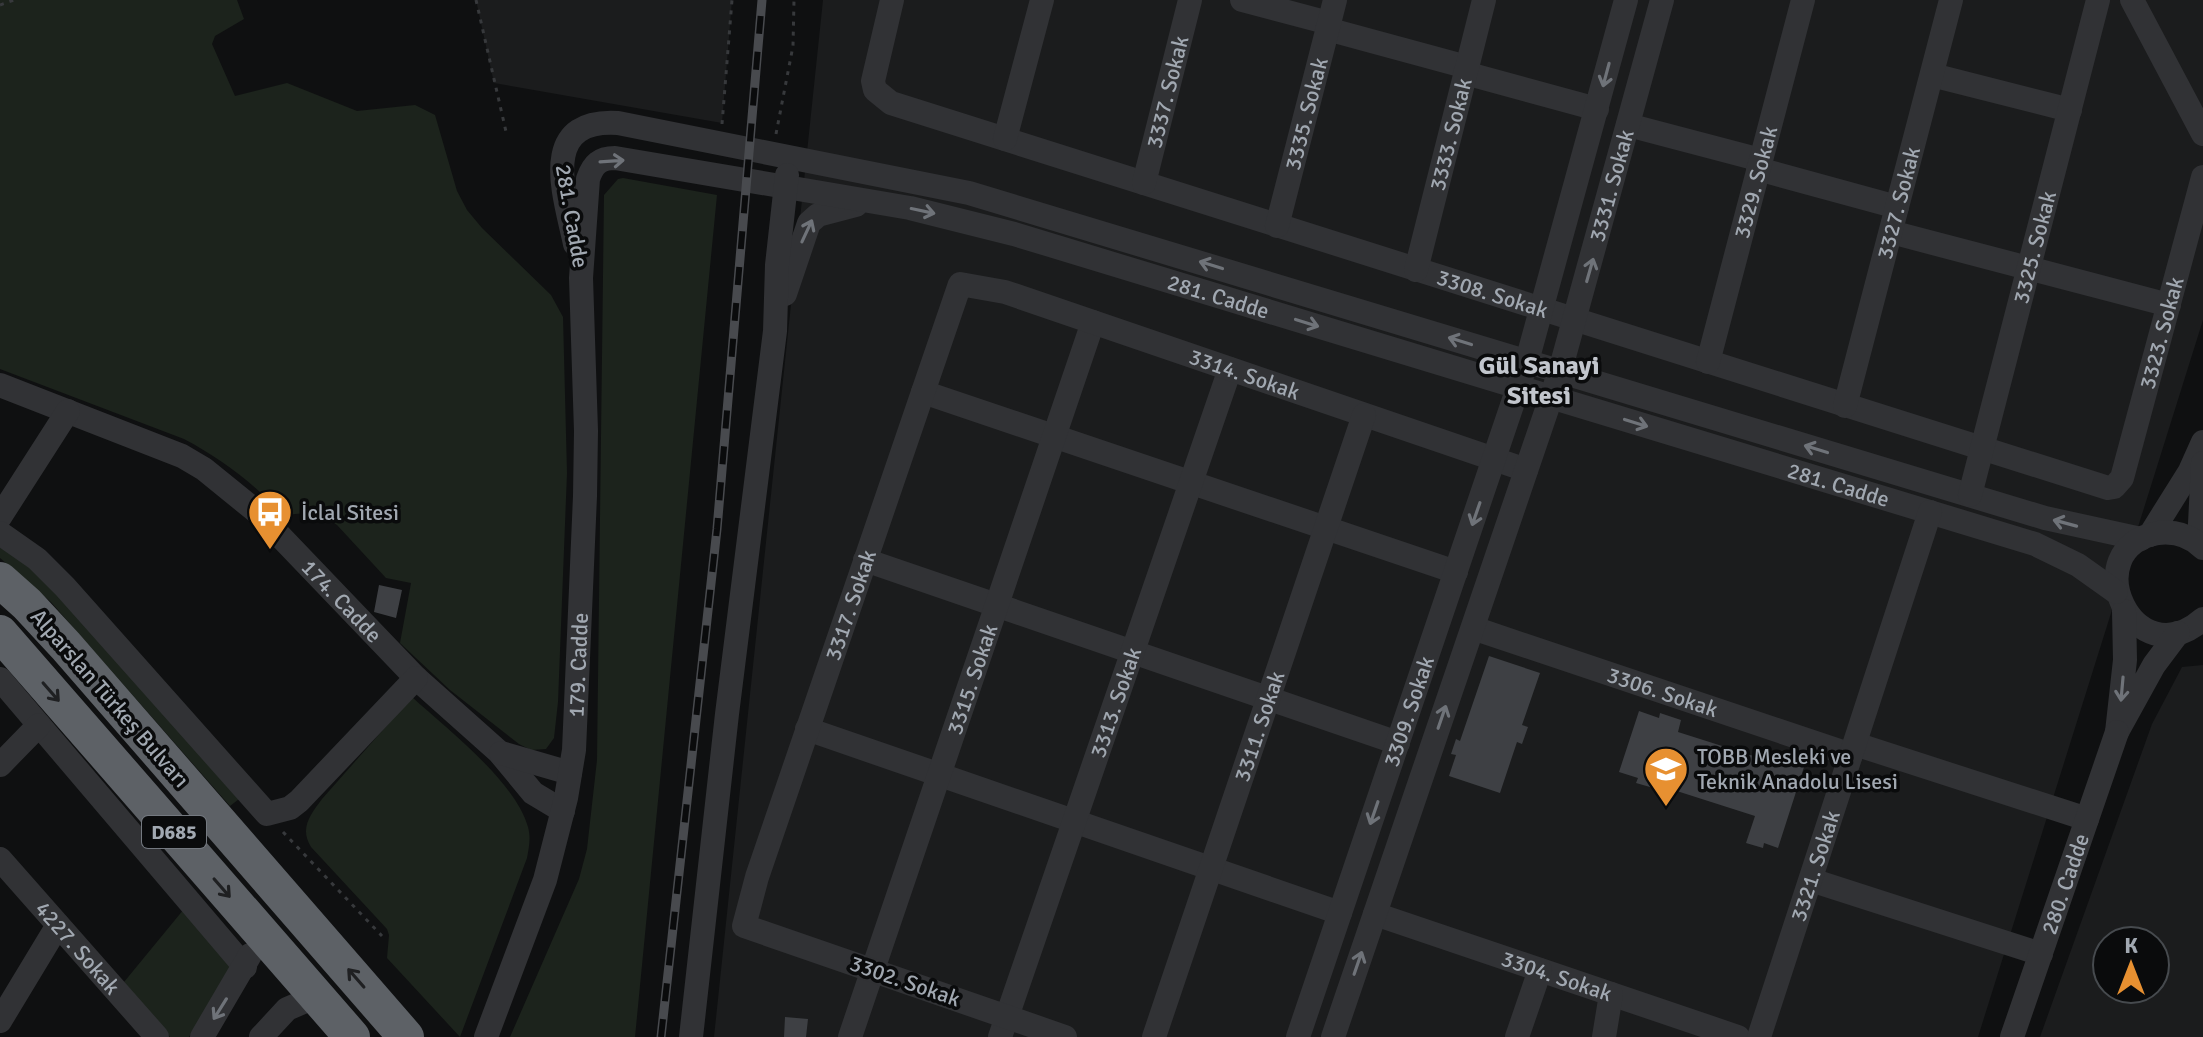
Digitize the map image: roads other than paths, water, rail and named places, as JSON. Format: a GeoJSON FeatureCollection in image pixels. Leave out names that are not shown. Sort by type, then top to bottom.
{"type":"FeatureCollection","features":[{"type":"Feature","properties":{"kind":"highway","name":"Alparslan Türkeş Bulvarı"},"geometry":{"type":"LineString","coordinates":[[0,580],[66,646],[406,1037]]}},
{"type":"Feature","properties":{"kind":"highway","name":"Alparslan Türkeş Bulvarı"},"geometry":{"type":"LineString","coordinates":[[0,633],[350,1034]]}},
{"type":"Feature","properties":{"kind":"street","name":"3308. Sokak"},"geometry":{"type":"LineString","coordinates":[[892,0],[875,69],[875,90],[891,103],[1983,450],[2101,487],[2114,487]]}},
{"type":"Feature","properties":{"kind":"street"},"geometry":{"type":"LineString","coordinates":[[1005,139],[1042,0]]}},
{"type":"Feature","properties":{"kind":"street","name":"3337. Sokak"},"geometry":{"type":"LineString","coordinates":[[1144,183],[1190,0]]}},
{"type":"Feature","properties":{"kind":"street"},"geometry":{"type":"LineString","coordinates":[[1242,0],[1330,17],[1466,70],[1597,109]]}},
{"type":"Feature","properties":{"kind":"street","name":"3333. Sokak"},"geometry":{"type":"LineString","coordinates":[[1416,270],[1484,0]]}},
{"type":"Feature","properties":{"kind":"street","name":"3331. Sokak"},"geometry":{"type":"LineString","coordinates":[[1518,387],[1542,310],[1626,0]]}},
{"type":"Feature","properties":{"kind":"street","name":"3331. Sokak"},"geometry":{"type":"LineString","coordinates":[[1551,397],[1662,0]]}},
{"type":"Feature","properties":{"kind":"street","name":"3329. Sokak"},"geometry":{"type":"LineString","coordinates":[[1708,362],[1803,0]]}},
{"type":"Feature","properties":{"kind":"street","name":"3327. Sokak"},"geometry":{"type":"LineString","coordinates":[[1845,406],[1951,0]]}},
{"type":"Feature","properties":{"kind":"street","name":"3325. Sokak"},"geometry":{"type":"LineString","coordinates":[[1970,495],[2098,0]]}},
{"type":"Feature","properties":{"kind":"street"},"geometry":{"type":"LineString","coordinates":[[2132,0],[2203,134]]}},
{"type":"Feature","properties":{"kind":"street","name":"3335. Sokak"},"geometry":{"type":"LineString","coordinates":[[1277,226],[1330,17]]}},
{"type":"Feature","properties":{"kind":"street"},"geometry":{"type":"LineString","coordinates":[[1932,75],[2070,110]]}},
{"type":"Feature","properties":{"kind":"street","name":"281. Cadde"},"geometry":{"type":"LineString","coordinates":[[581,278],[561,169],[565,148],[574,136],[590,126],[608,123],[912,180],[995,200],[2069,525],[2146,537],[2161,533],[2181,535],[2201,546]]}},
{"type":"Feature","properties":{"kind":"street"},"geometry":{"type":"LineString","coordinates":[[1628,125],[1897,207]]}},
{"type":"Feature","properties":{"kind":"street"},"geometry":{"type":"LineString","coordinates":[[691,1037],[775,331],[777,265],[785,189],[782,155]]}},
{"type":"Feature","properties":{"kind":"street","name":"281. Cadde"},"geometry":{"type":"LineString","coordinates":[[581,278],[588,179],[593,167],[602,159],[615,158],[961,219],[2057,553],[2120,602],[2138,625],[2148,630],[2193,629]]}},
{"type":"Feature","properties":{"kind":"street","name":"3323. Sokak"},"geometry":{"type":"LineString","coordinates":[[2114,487],[2122,478],[2203,177]]}},
{"type":"Feature","properties":{"kind":"street"},"geometry":{"type":"LineString","coordinates":[[775,331],[809,223],[818,215],[871,201]]}},
{"type":"Feature","properties":{"kind":"street"},"geometry":{"type":"LineString","coordinates":[[1891,232],[2169,305]]}},
{"type":"Feature","properties":{"kind":"street","name":"179. Cadde"},"geometry":{"type":"LineString","coordinates":[[486,1037],[533,917],[563,811],[570,773],[576,725],[585,496],[581,278]]}},
{"type":"Feature","properties":{"kind":"street","name":"3314. Sokak"},"geometry":{"type":"LineString","coordinates":[[960,284],[1005,292],[1526,470]]}},
{"type":"Feature","properties":{"kind":"street","name":"3317. Sokak"},"geometry":{"type":"LineString","coordinates":[[744,926],[751,893],[960,284]]}},
{"type":"Feature","properties":{"kind":"street","name":"3315. Sokak"},"geometry":{"type":"LineString","coordinates":[[850,1037],[1093,322]]}},
{"type":"Feature","properties":{"kind":"street","name":"3313. Sokak"},"geometry":{"type":"LineString","coordinates":[[1003,1027],[1230,369]]}},
{"type":"Feature","properties":{"kind":"street","name":"174. Cadde"},"geometry":{"type":"LineString","coordinates":[[0,385],[182,456],[230,487],[416,678],[499,752]]}},
{"type":"Feature","properties":{"kind":"street","name":"3309. Sokak"},"geometry":{"type":"LineString","coordinates":[[1298,1037],[1518,387]]}},
{"type":"Feature","properties":{"kind":"street"},"geometry":{"type":"LineString","coordinates":[[923,392],[1456,572]]}},
{"type":"Feature","properties":{"kind":"street","name":"3309. Sokak"},"geometry":{"type":"LineString","coordinates":[[1333,1037],[1551,397]]}},
{"type":"Feature","properties":{"kind":"street"},"geometry":{"type":"LineString","coordinates":[[0,517],[68,411]]}},
{"type":"Feature","properties":{"kind":"street","name":"3311. Sokak"},"geometry":{"type":"LineString","coordinates":[[1154,1037],[1364,415]]}},
{"type":"Feature","properties":{"kind":"street"},"geometry":{"type":"LineString","coordinates":[[2146,537],[2190,471],[2203,442]]}},
{"type":"Feature","properties":{"kind":"street"},"geometry":{"type":"LineString","coordinates":[[2201,546],[2203,463]]}},
{"type":"Feature","properties":{"kind":"street","name":"3321. Sokak"},"geometry":{"type":"LineString","coordinates":[[1759,1037],[1930,512]]}},
{"type":"Feature","properties":{"kind":"street"},"geometry":{"type":"LineString","coordinates":[[0,533],[37,559],[65,587],[267,814],[290,808],[299,801],[416,678]]}},
{"type":"Feature","properties":{"kind":"street","name":"280. Cadde"},"geometry":{"type":"LineString","coordinates":[[2117,732],[2124,676],[2117,572],[2126,553],[2146,537]]}},
{"type":"Feature","properties":{"kind":"street"},"geometry":{"type":"LineString","coordinates":[[865,560],[1398,743]]}},
{"type":"Feature","properties":{"kind":"street","name":"3306. Sokak"},"geometry":{"type":"LineString","coordinates":[[1473,628],[1853,750],[2087,819]]}},
{"type":"Feature","properties":{"kind":"street","name":"280. Cadde"},"geometry":{"type":"LineString","coordinates":[[2012,1037],[2117,732],[2154,665],[2193,629]]}},
{"type":"Feature","properties":{"kind":"street"},"geometry":{"type":"LineString","coordinates":[[0,679],[245,967]]}},
{"type":"Feature","properties":{"kind":"street"},"geometry":{"type":"LineString","coordinates":[[0,765],[39,725]]}},
{"type":"Feature","properties":{"kind":"street"},"geometry":{"type":"LineString","coordinates":[[807,729],[1340,913]]}},
{"type":"Feature","properties":{"kind":"street"},"geometry":{"type":"LineString","coordinates":[[499,752],[531,764],[570,773]]}},
{"type":"Feature","properties":{"kind":"street"},"geometry":{"type":"LineString","coordinates":[[499,752],[533,793],[563,811]]}},
{"type":"Feature","properties":{"kind":"street","name":"4227. Sokak"},"geometry":{"type":"LineString","coordinates":[[0,859],[157,1037]]}},
{"type":"Feature","properties":{"kind":"street"},"geometry":{"type":"LineString","coordinates":[[1811,880],[2041,954]]}},
{"type":"Feature","properties":{"kind":"street","name":"3304. Sokak"},"geometry":{"type":"LineString","coordinates":[[1375,914],[1738,1037]]}},
{"type":"Feature","properties":{"kind":"street"},"geometry":{"type":"LineString","coordinates":[[0,1021],[58,925]]}},
{"type":"Feature","properties":{"kind":"street","name":"3302. Sokak"},"geometry":{"type":"LineString","coordinates":[[744,926],[873,970],[1003,1027],[1065,1037]]}},
{"type":"Feature","properties":{"kind":"street"},"geometry":{"type":"LineString","coordinates":[[202,1037],[245,967],[259,930]]}},
{"type":"Feature","properties":{"kind":"street"},"geometry":{"type":"LineString","coordinates":[[1523,1035],[1540,970]]}},
{"type":"Feature","properties":{"kind":"street"},"geometry":{"type":"LineString","coordinates":[[1604,1037],[1611,994]]}},
{"type":"Feature","properties":{"kind":"street"},"geometry":{"type":"LineString","coordinates":[[261,1037],[287,1009],[317,996]]}},
{"type":"Feature","properties":{"kind":"railway"},"geometry":{"type":"LineString","coordinates":[[661,1037],[717,529],[762,0]]}},
{"type":"Feature","properties":{"kind":"place","name":"İclal Sitesi"},"geometry":{"type":"Point","coordinates":[270,551]}},
{"type":"Feature","properties":{"kind":"place","name":"TOBB Mesleki ve Teknik Anadolu Lisesi"},"geometry":{"type":"Point","coordinates":[1666,808]}},
{"type":"Feature","properties":{"kind":"district","name":"Gül Sanayi Sitesi"},"geometry":{"type":"Point","coordinates":[1539,381]}}]}
